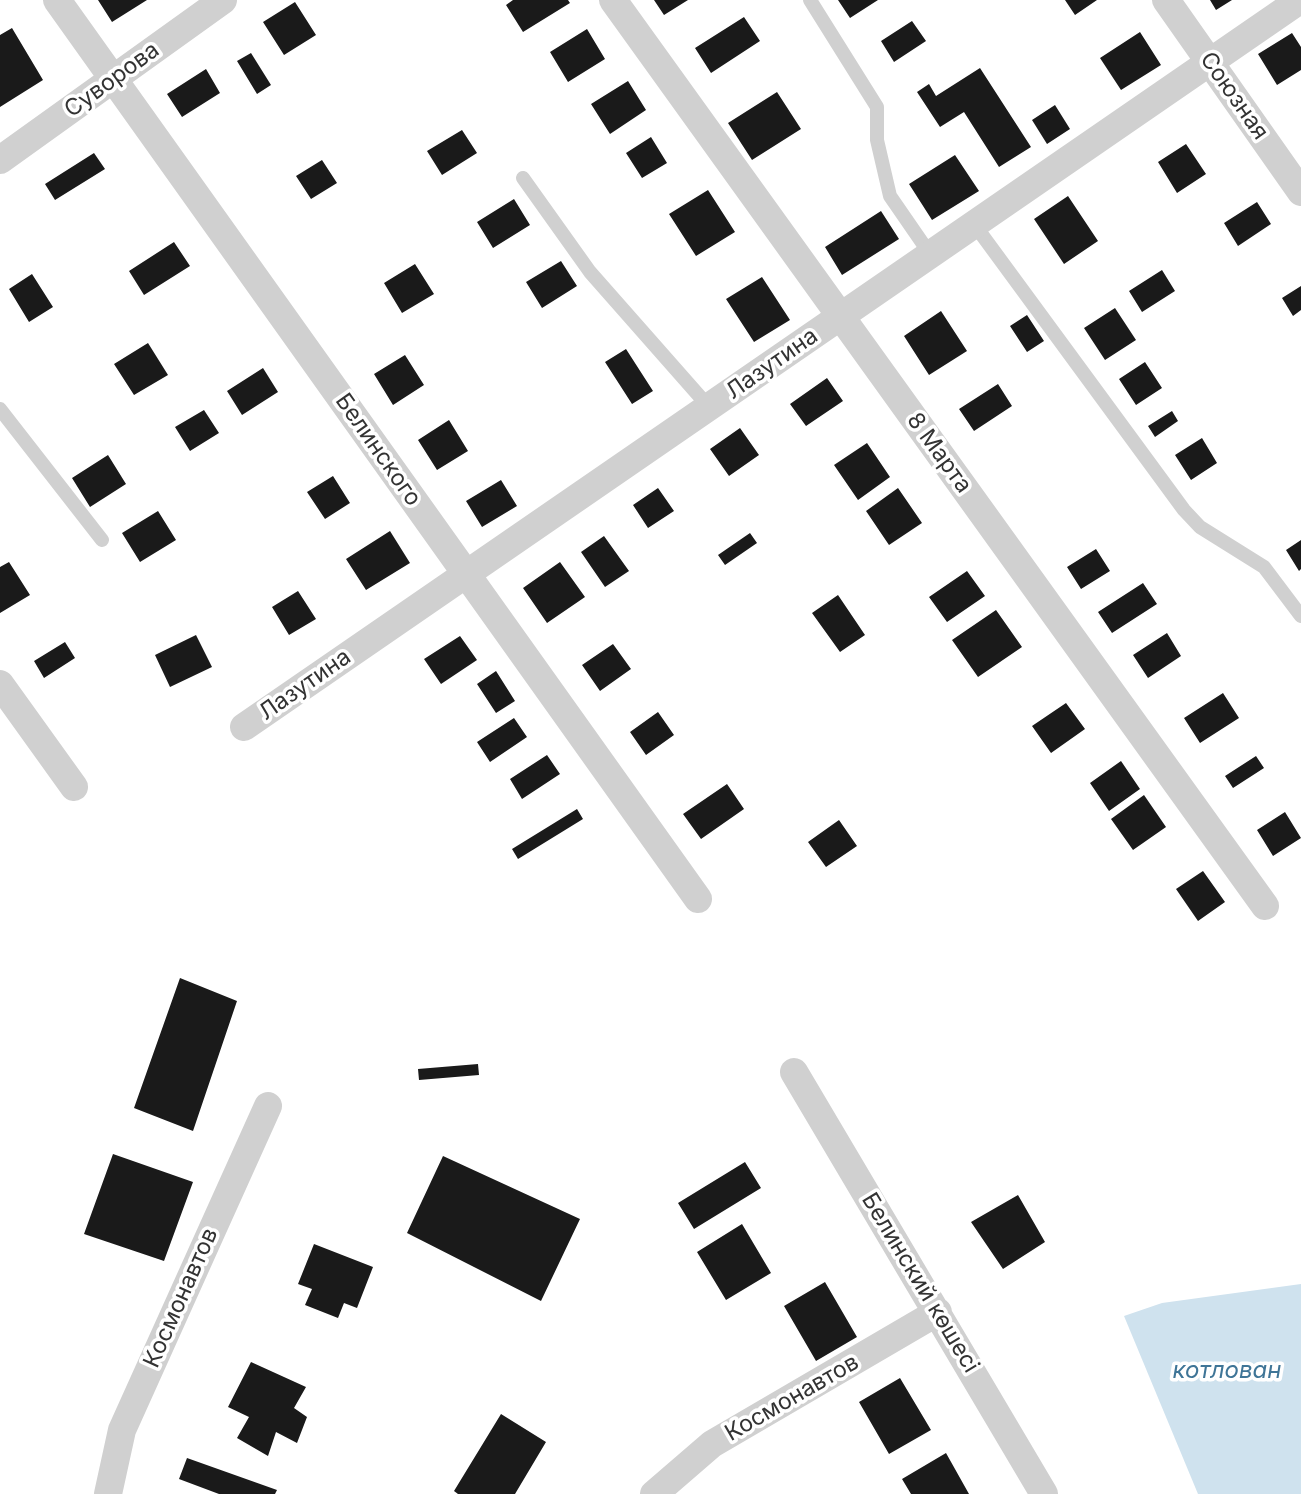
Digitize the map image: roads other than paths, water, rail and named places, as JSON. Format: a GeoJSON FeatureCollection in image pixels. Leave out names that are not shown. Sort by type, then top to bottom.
{"type":"FeatureCollection","features":[{"type":"Feature","properties":{"kind":"street","name":"Белинского"},"geometry":{"type":"LineString","coordinates":[[57,0],[698,899]]}},
{"type":"Feature","properties":{"kind":"street","name":"Суворова"},"geometry":{"type":"LineString","coordinates":[[0,160],[223,0]]}},
{"type":"Feature","properties":{"kind":"street","name":"8 Марта"},"geometry":{"type":"LineString","coordinates":[[613,0],[1265,906]]}},
{"type":"Feature","properties":{"kind":"street","name":"Союзная"},"geometry":{"type":"LineString","coordinates":[[1166,0],[1301,192]]}},
{"type":"Feature","properties":{"kind":"street","name":"Лазутина"},"geometry":{"type":"LineString","coordinates":[[244,727],[1300,0]]}},
{"type":"Feature","properties":{"kind":"street"},"geometry":{"type":"LineString","coordinates":[[0,684],[74,787]]}},
{"type":"Feature","properties":{"kind":"street","name":"Белинский көшесі"},"geometry":{"type":"LineString","coordinates":[[794,1072],[1044,1494]]}},
{"type":"Feature","properties":{"kind":"street","name":"Космонавтов"},"geometry":{"type":"LineString","coordinates":[[108,1494],[122,1430],[268,1106]]}},
{"type":"Feature","properties":{"kind":"street","name":"Космонавтов"},"geometry":{"type":"LineString","coordinates":[[654,1494],[712,1444],[938,1312]]}},
{"type":"Feature","properties":{"kind":"lane"},"geometry":{"type":"LineString","coordinates":[[810,0],[877,107],[877,140],[890,196],[930,254]]}},
{"type":"Feature","properties":{"kind":"lane"},"geometry":{"type":"LineString","coordinates":[[523,178],[590,272],[709,407]]}},
{"type":"Feature","properties":{"kind":"lane"},"geometry":{"type":"LineString","coordinates":[[974,224],[1184,510],[1200,527],[1264,567],[1301,616]]}},
{"type":"Feature","properties":{"kind":"lane"},"geometry":{"type":"LineString","coordinates":[[0,409],[103,540]]}},
{"type":"Feature","properties":{"kind":"water","name":"котлован"},"geometry":{"type":"Polygon","coordinates":[[[1301,1284],[1301,1494],[1198,1494],[1124,1316],[1162,1303],[1301,1284]]]}}]}
